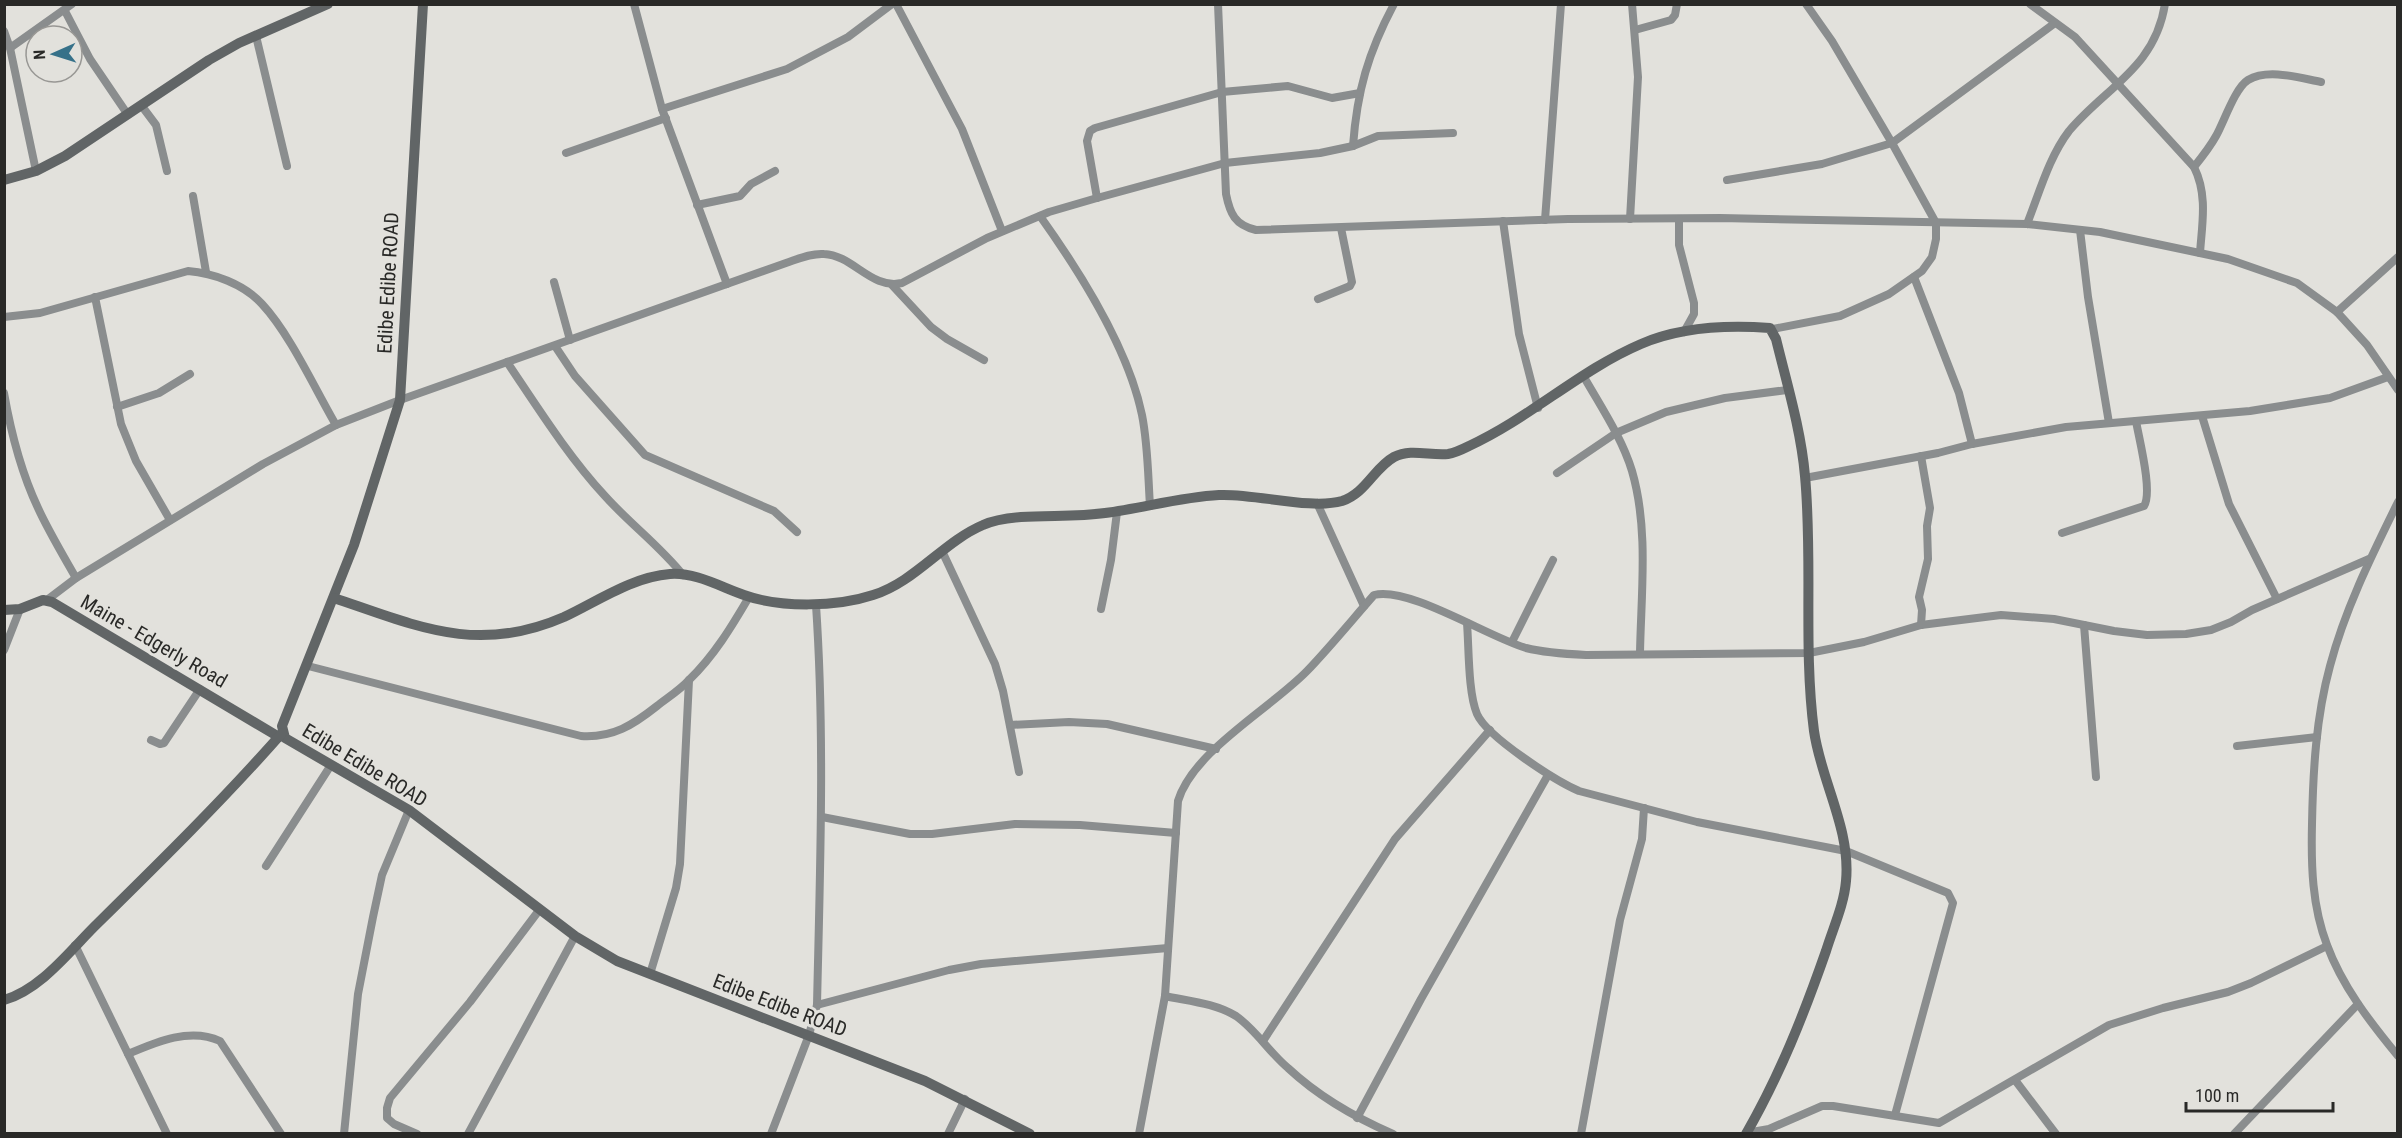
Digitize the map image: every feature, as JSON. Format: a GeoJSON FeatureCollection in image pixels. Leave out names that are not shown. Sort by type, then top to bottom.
{"type":"FeatureCollection","features":[{"type":"Feature","properties":{"kind":"street"},"geometry":{"type":"LineString","coordinates":[[10,48],[72,4]]}},
{"type":"Feature","properties":{"kind":"street"},"geometry":{"type":"LineString","coordinates":[[4,180],[36,171],[65,156],[209,60],[328,4]]}},
{"type":"Feature","properties":{"kind":"street","name":"Edibe Edibe ROAD"},"geometry":{"type":"LineString","coordinates":[[423,4],[400,400],[354,545],[308,666],[282,726],[281,735],[409,810],[575,936],[616,961],[925,1081],[965,1099],[1030,1134]]}},
{"type":"Feature","properties":{"kind":"street"},"geometry":{"type":"LineString","coordinates":[[634,4],[662,109],[727,284]]}},
{"type":"Feature","properties":{"kind":"street"},"geometry":{"type":"LineString","coordinates":[[662,109],[787,69],[849,37],[894,4],[962,129],[1002,231]]}},
{"type":"Feature","properties":{"kind":"street"},"geometry":{"type":"LineString","coordinates":[[1218,4],[1226,194],[1229,210],[1237,223],[1246,228],[1256,230],[1503,221],[1678,219],[2027,224],[2100,232],[2228,259],[2290,280],[2315,294],[2337,312],[2367,345],[2397,390]]}},
{"type":"Feature","properties":{"kind":"street"},"geometry":{"type":"LineString","coordinates":[[1353,146],[1355,112],[1368,61],[1394,4]]}},
{"type":"Feature","properties":{"kind":"street"},"geometry":{"type":"LineString","coordinates":[[1545,220],[1562,4]]}},
{"type":"Feature","properties":{"kind":"street"},"geometry":{"type":"LineString","coordinates":[[1630,219],[1638,77],[1632,4]]}},
{"type":"Feature","properties":{"kind":"street"},"geometry":{"type":"LineString","coordinates":[[1635,30],[1671,20],[1675,15],[1677,4]]}},
{"type":"Feature","properties":{"kind":"street"},"geometry":{"type":"LineString","coordinates":[[334,598],[416,626],[472,636],[494,636],[536,628],[648,578],[672,574],[683,574],[749,597],[816,604],[840,602],[875,595],[911,575],[942,551],[984,525],[996,521],[1021,517],[1067,517],[1117,512],[1216,495],[1317,502],[1346,500],[1359,492],[1384,465],[1399,455],[1449,454],[1458,451],[1538,408],[1584,377],[1641,344],[1684,332],[1766,327],[1773,330],[1840,316],[1889,294],[1922,271],[1932,257],[1936,239],[1936,223],[1832,41],[1806,4]]}},
{"type":"Feature","properties":{"kind":"street"},"geometry":{"type":"LineString","coordinates":[[2030,4],[2075,37],[2194,167],[2203,193],[2200,253]]}},
{"type":"Feature","properties":{"kind":"street"},"geometry":{"type":"LineString","coordinates":[[2027,224],[2061,144],[2077,123],[2119,84],[2155,40],[2162,25],[2165,4]]}},
{"type":"Feature","properties":{"kind":"street"},"geometry":{"type":"LineString","coordinates":[[64,11],[90,59],[128,114]]}},
{"type":"Feature","properties":{"kind":"street"},"geometry":{"type":"LineString","coordinates":[[1727,180],[1822,164],[1892,143],[2055,22]]}},
{"type":"Feature","properties":{"kind":"street"},"geometry":{"type":"LineString","coordinates":[[4,31],[10,48],[36,171]]}},
{"type":"Feature","properties":{"kind":"street"},"geometry":{"type":"LineString","coordinates":[[256,36],[287,166]]}},
{"type":"Feature","properties":{"kind":"street"},"geometry":{"type":"LineString","coordinates":[[2194,167],[2216,136],[2241,87],[2247,80],[2261,76],[2285,75],[2321,82]]}},
{"type":"Feature","properties":{"kind":"street"},"geometry":{"type":"LineString","coordinates":[[1097,198],[1087,141],[1090,131],[1095,128],[1222,92],[1288,86],[1332,98],[1360,93]]}},
{"type":"Feature","properties":{"kind":"street"},"geometry":{"type":"LineString","coordinates":[[141,105],[156,125],[167,171]]}},
{"type":"Feature","properties":{"kind":"street"},"geometry":{"type":"LineString","coordinates":[[566,153],[666,118]]}},
{"type":"Feature","properties":{"kind":"street"},"geometry":{"type":"LineString","coordinates":[[4,610],[20,609],[47,600],[76,578],[170,520],[263,464],[336,425],[786,262],[825,254],[844,260],[878,281],[892,285],[902,283],[1002,231],[1040,216],[1225,163],[1320,153],[1353,146],[1378,136],[1453,133]]}},
{"type":"Feature","properties":{"kind":"street"},"geometry":{"type":"LineString","coordinates":[[697,205],[740,196],[751,184],[775,171]]}},
{"type":"Feature","properties":{"kind":"street"},"geometry":{"type":"LineString","coordinates":[[193,196],[206,272]]}},
{"type":"Feature","properties":{"kind":"street"},"geometry":{"type":"LineString","coordinates":[[1040,216],[1073,262],[1107,326],[1133,384],[1142,417],[1150,506]]}},
{"type":"Feature","properties":{"kind":"street"},"geometry":{"type":"LineString","coordinates":[[1678,219],[1678,244],[1694,303],[1694,314],[1684,332]]}},
{"type":"Feature","properties":{"kind":"street"},"geometry":{"type":"LineString","coordinates":[[1503,221],[1519,334],[1538,408]]}},
{"type":"Feature","properties":{"kind":"street"},"geometry":{"type":"LineString","coordinates":[[1318,299],[1350,286],[1352,282],[1341,228]]}},
{"type":"Feature","properties":{"kind":"street"},"geometry":{"type":"LineString","coordinates":[[2080,230],[2088,297],[2109,423]]}},
{"type":"Feature","properties":{"kind":"street"},"geometry":{"type":"LineString","coordinates":[[2337,312],[2397,257]]}},
{"type":"Feature","properties":{"kind":"street"},"geometry":{"type":"LineString","coordinates":[[4,317],[40,313],[188,271],[206,272],[239,287],[261,303],[285,336],[336,425]]}},
{"type":"Feature","properties":{"kind":"street"},"geometry":{"type":"LineString","coordinates":[[1914,277],[1959,393],[1972,444]]}},
{"type":"Feature","properties":{"kind":"street"},"geometry":{"type":"LineString","coordinates":[[554,282],[570,340]]}},
{"type":"Feature","properties":{"kind":"street"},"geometry":{"type":"LineString","coordinates":[[892,285],[931,327],[984,360]]}},
{"type":"Feature","properties":{"kind":"street"},"geometry":{"type":"LineString","coordinates":[[94,297],[117,407],[136,461],[170,520]]}},
{"type":"Feature","properties":{"kind":"street"},"geometry":{"type":"LineString","coordinates":[[1746,1133],[1781,1068],[1807,1005],[1843,896],[1847,869],[1846,851],[1814,731],[1810,686],[1805,478],[1802,453],[1773,330]]}},
{"type":"Feature","properties":{"kind":"street"},"geometry":{"type":"LineString","coordinates":[[555,346],[575,376],[645,455],[774,511],[797,532]]}},
{"type":"Feature","properties":{"kind":"street"},"geometry":{"type":"LineString","coordinates":[[507,362],[591,480],[618,510],[672,560],[683,574]]}},
{"type":"Feature","properties":{"kind":"street"},"geometry":{"type":"LineString","coordinates":[[117,407],[159,393],[190,374]]}},
{"type":"Feature","properties":{"kind":"street"},"geometry":{"type":"LineString","coordinates":[[1584,377],[1616,433],[1632,469],[1640,512],[1640,653]]}},
{"type":"Feature","properties":{"kind":"street"},"geometry":{"type":"LineString","coordinates":[[1805,478],[2066,427],[2250,411],[2330,398],[2388,377]]}},
{"type":"Feature","properties":{"kind":"street"},"geometry":{"type":"LineString","coordinates":[[1557,473],[1616,433],[1666,412],[1694,404],[1787,390]]}},
{"type":"Feature","properties":{"kind":"street"},"geometry":{"type":"LineString","coordinates":[[4,393],[16,451],[38,510],[76,578]]}},
{"type":"Feature","properties":{"kind":"street"},"geometry":{"type":"LineString","coordinates":[[2202,416],[2229,504],[2277,599]]}},
{"type":"Feature","properties":{"kind":"street"},"geometry":{"type":"LineString","coordinates":[[2062,533],[2144,506],[2147,502],[2136,421]]}},
{"type":"Feature","properties":{"kind":"street"},"geometry":{"type":"LineString","coordinates":[[1921,456],[1930,508],[1927,526],[1928,559],[1919,597],[1922,610],[1921,625]]}},
{"type":"Feature","properties":{"kind":"street"},"geometry":{"type":"LineString","coordinates":[[1317,502],[1364,606]]}},
{"type":"Feature","properties":{"kind":"street"},"geometry":{"type":"LineString","coordinates":[[2397,502],[2369,559],[2337,640],[2323,695],[2317,737],[2312,857],[2318,917],[2327,946],[2358,1004],[2397,1056]]}},
{"type":"Feature","properties":{"kind":"street"},"geometry":{"type":"LineString","coordinates":[[1101,609],[1111,560],[1117,512]]}},
{"type":"Feature","properties":{"kind":"street"},"geometry":{"type":"LineString","coordinates":[[942,551],[995,664],[1019,772]]}},
{"type":"Feature","properties":{"kind":"street"},"geometry":{"type":"LineString","coordinates":[[1139,1134],[1165,996],[1178,801],[1182,789],[1190,775],[1216,749],[1305,672],[1374,595],[1392,594],[1448,614],[1512,642],[1551,652],[1586,655],[1809,653],[1864,642],[1921,625],[2001,615],[2054,619],[2147,635],[2186,634],[2211,630],[2369,559]]}},
{"type":"Feature","properties":{"kind":"street"},"geometry":{"type":"LineString","coordinates":[[1512,642],[1553,560]]}},
{"type":"Feature","properties":{"kind":"street"},"geometry":{"type":"LineString","coordinates":[[308,666],[592,737],[617,732],[633,724],[689,680],[729,631],[749,597]]}},
{"type":"Feature","properties":{"kind":"street","name":"Maine - Edgerly Road"},"geometry":{"type":"LineString","coordinates":[[47,600],[281,735]]}},
{"type":"Feature","properties":{"kind":"street"},"geometry":{"type":"LineString","coordinates":[[771,1134],[817,1005],[822,817],[821,670],[816,604]]}},
{"type":"Feature","properties":{"kind":"street"},"geometry":{"type":"LineString","coordinates":[[4,650],[20,609]]}},
{"type":"Feature","properties":{"kind":"street"},"geometry":{"type":"LineString","coordinates":[[1467,623],[1473,699],[1477,714],[1484,725],[1548,775],[1579,791],[1697,822],[1846,851],[1948,893],[1953,903],[1895,1114]]}},
{"type":"Feature","properties":{"kind":"street"},"geometry":{"type":"LineString","coordinates":[[2084,625],[2096,777]]}},
{"type":"Feature","properties":{"kind":"street"},"geometry":{"type":"LineString","coordinates":[[650,974],[681,864],[689,680]]}},
{"type":"Feature","properties":{"kind":"street"},"geometry":{"type":"LineString","coordinates":[[151,740],[160,744],[164,743],[200,689]]}},
{"type":"Feature","properties":{"kind":"street"},"geometry":{"type":"LineString","coordinates":[[1010,725],[1070,722],[1107,724],[1216,749]]}},
{"type":"Feature","properties":{"kind":"street"},"geometry":{"type":"LineString","coordinates":[[1263,1041],[1395,839],[1490,730]]}},
{"type":"Feature","properties":{"kind":"street"},"geometry":{"type":"LineString","coordinates":[[4,1000],[28,990],[173,850],[256,765],[281,735]]}},
{"type":"Feature","properties":{"kind":"street"},"geometry":{"type":"LineString","coordinates":[[2237,746],[2317,737]]}},
{"type":"Feature","properties":{"kind":"street"},"geometry":{"type":"LineString","coordinates":[[266,866],[331,765]]}},
{"type":"Feature","properties":{"kind":"street"},"geometry":{"type":"LineString","coordinates":[[1358,1118],[1420,999],[1548,775]]}},
{"type":"Feature","properties":{"kind":"street"},"geometry":{"type":"LineString","coordinates":[[1581,1134],[1620,920],[1642,839],[1644,808]]}},
{"type":"Feature","properties":{"kind":"street"},"geometry":{"type":"LineString","coordinates":[[344,1134],[358,994],[382,875],[409,810]]}},
{"type":"Feature","properties":{"kind":"street"},"geometry":{"type":"LineString","coordinates":[[822,817],[910,834],[932,834],[1015,824],[1080,825],[1176,832]]}},
{"type":"Feature","properties":{"kind":"street"},"geometry":{"type":"LineString","coordinates":[[417,1134],[394,1124],[387,1118],[390,1098],[470,1002],[540,909]]}},
{"type":"Feature","properties":{"kind":"street"},"geometry":{"type":"LineString","coordinates":[[468,1134],[575,936]]}},
{"type":"Feature","properties":{"kind":"street"},"geometry":{"type":"LineString","coordinates":[[75,945],[167,1134]]}},
{"type":"Feature","properties":{"kind":"street"},"geometry":{"type":"LineString","coordinates":[[1746,1133],[1783,1125],[1822,1106],[1895,1114],[1939,1123],[2109,1025],[2163,1008],[2228,992],[2327,946]]}},
{"type":"Feature","properties":{"kind":"street"},"geometry":{"type":"LineString","coordinates":[[817,1005],[949,970],[981,964],[1168,948]]}},
{"type":"Feature","properties":{"kind":"street"},"geometry":{"type":"LineString","coordinates":[[1165,996],[1216,1006],[1236,1016],[1287,1068],[1310,1087],[1358,1118],[1393,1134]]}},
{"type":"Feature","properties":{"kind":"street"},"geometry":{"type":"LineString","coordinates":[[2234,1134],[2358,1004]]}},
{"type":"Feature","properties":{"kind":"street"},"geometry":{"type":"LineString","coordinates":[[128,1054],[150,1044],[186,1036],[196,1035],[220,1041],[281,1134]]}},
{"type":"Feature","properties":{"kind":"street"},"geometry":{"type":"LineString","coordinates":[[2015,1080],[2056,1134]]}},
{"type":"Feature","properties":{"kind":"street"},"geometry":{"type":"LineString","coordinates":[[948,1134],[965,1099]]}},
{"type":"Feature","properties":{"kind":"street"},"geometry":{"type":"LineString","coordinates":[[1939,1123],[1944,1134]]}}]}
